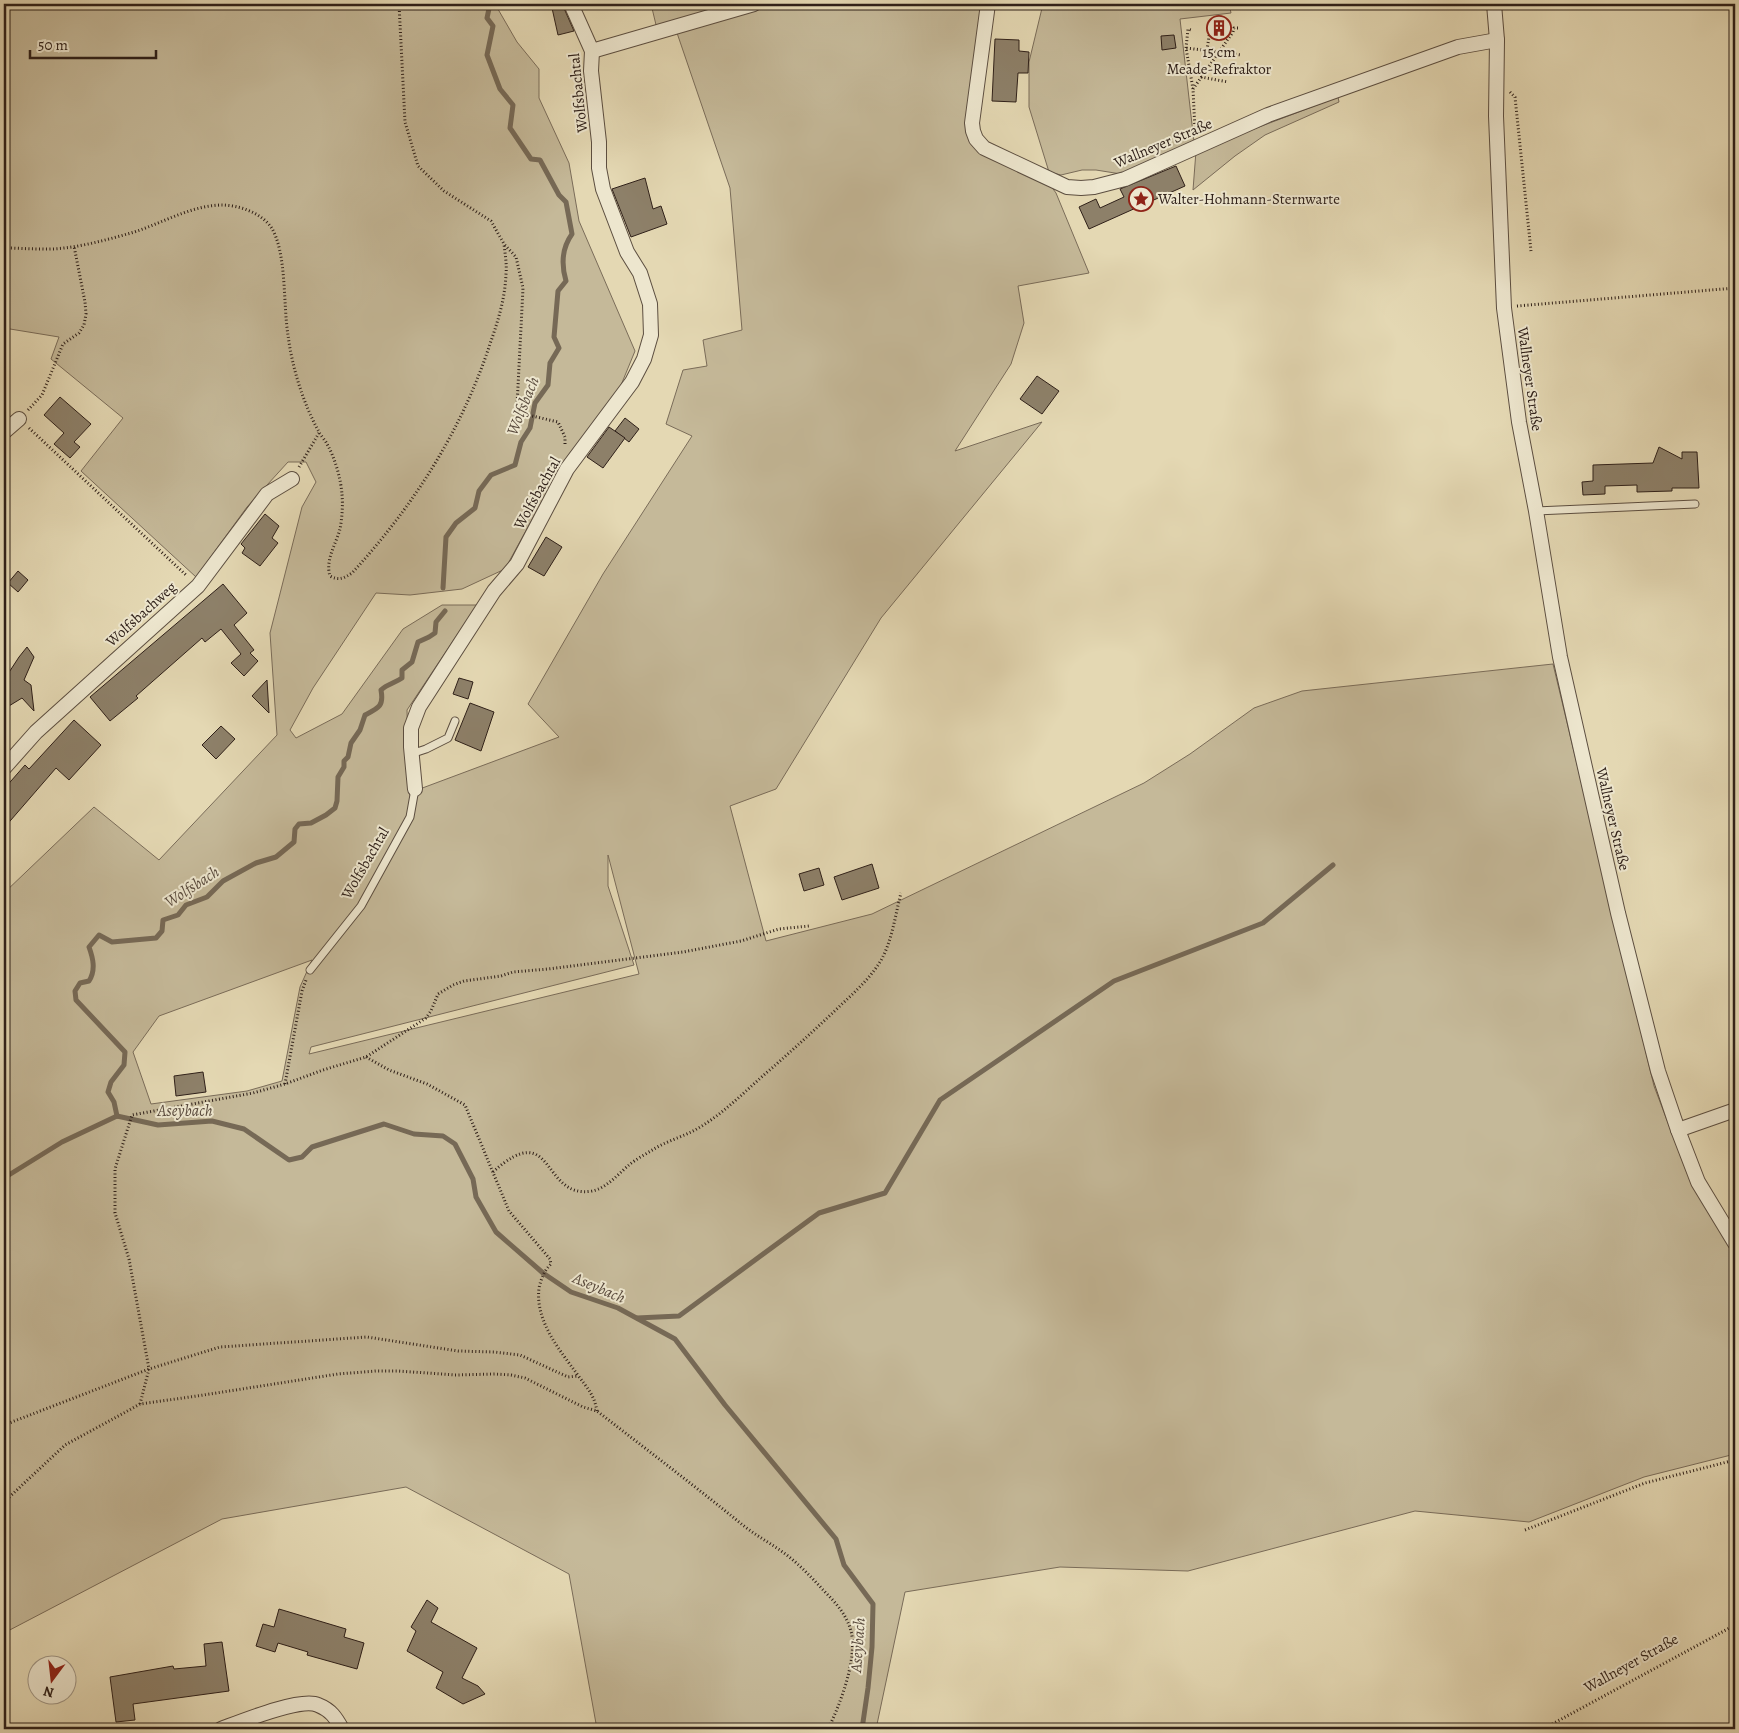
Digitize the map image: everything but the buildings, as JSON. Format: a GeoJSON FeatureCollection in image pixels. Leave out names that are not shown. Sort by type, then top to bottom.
{"type":"FeatureCollection","features":[{"type":"Feature","properties":{"kind":"street","name":"Wolfsbachtal"},"geometry":{"type":"LineString","coordinates":[[415,789],[411,728],[419,707],[494,591],[517,564],[567,468],[632,382],[644,359],[651,335],[650,304],[640,273],[627,252],[603,189],[599,168],[599,142],[591,71],[592,51],[571,4]]}},
{"type":"Feature","properties":{"kind":"street"},"geometry":{"type":"LineString","coordinates":[[592,51],[754,4]]}},
{"type":"Feature","properties":{"kind":"street","name":"Wallneyer Straße"},"geometry":{"type":"LineString","coordinates":[[988,4],[972,123],[972,131],[976,139],[984,148],[1067,187],[1081,188],[1094,187],[1125,179],[1268,115],[1345,86],[1458,47],[1497,40]]}},
{"type":"Feature","properties":{"kind":"street","name":"Wallneyer Straße"},"geometry":{"type":"LineString","coordinates":[[1494,4],[1497,40],[1496,116],[1504,308],[1519,422],[1560,657],[1618,913],[1658,1071],[1698,1182],[1735,1243]]}},
{"type":"Feature","properties":{"kind":"street"},"geometry":{"type":"LineString","coordinates":[[4,432],[19,419]]}},
{"type":"Feature","properties":{"kind":"street","name":"Wolfsbachweg"},"geometry":{"type":"LineString","coordinates":[[4,768],[36,732],[198,586],[267,494],[292,479]]}},
{"type":"Feature","properties":{"kind":"street"},"geometry":{"type":"LineString","coordinates":[[1678,1130],[1735,1110]]}},
{"type":"Feature","properties":{"kind":"street"},"geometry":{"type":"LineString","coordinates":[[221,1729],[266,1713],[304,1704],[317,1704],[334,1714],[342,1729]]}},
{"type":"Feature","properties":{"kind":"lane"},"geometry":{"type":"LineString","coordinates":[[1536,511],[1695,504]]}},
{"type":"Feature","properties":{"kind":"lane"},"geometry":{"type":"LineString","coordinates":[[412,754],[448,738],[456,722]]}},
{"type":"Feature","properties":{"kind":"lane","name":"Wolfsbachtal"},"geometry":{"type":"LineString","coordinates":[[310,970],[361,906],[410,817],[415,789]]}},
{"type":"Feature","properties":{"kind":"path"},"geometry":{"type":"LineString","coordinates":[[399,4],[404,122],[418,166],[444,191],[491,221],[504,244],[516,257],[523,288],[517,406],[524,414],[558,422],[565,437],[567,468]]}},
{"type":"Feature","properties":{"kind":"path"},"geometry":{"type":"LineString","coordinates":[[1193,89],[1220,52],[1234,28],[1238,28]]}},
{"type":"Feature","properties":{"kind":"path"},"geometry":{"type":"LineString","coordinates":[[1191,30],[1188,29],[1186,35],[1186,48],[1193,89],[1196,147]]}},
{"type":"Feature","properties":{"kind":"path"},"geometry":{"type":"LineString","coordinates":[[1207,50],[1210,30],[1214,30]]}},
{"type":"Feature","properties":{"kind":"path"},"geometry":{"type":"LineString","coordinates":[[1186,48],[1241,55]]}},
{"type":"Feature","properties":{"kind":"path"},"geometry":{"type":"LineString","coordinates":[[1201,77],[1228,82]]}},
{"type":"Feature","properties":{"kind":"path"},"geometry":{"type":"LineString","coordinates":[[1496,78],[1515,97],[1531,251]]}},
{"type":"Feature","properties":{"kind":"path"},"geometry":{"type":"LineString","coordinates":[[4,248],[42,249],[74,246],[149,227],[202,206],[222,205],[242,208],[260,216],[270,227],[277,241],[281,260],[288,336],[305,400],[319,433],[328,444],[342,495],[340,528],[328,568],[330,576],[336,579],[343,578],[352,573],[375,547],[426,480],[468,403],[484,364],[500,313],[507,273],[504,244]]}},
{"type":"Feature","properties":{"kind":"path"},"geometry":{"type":"LineString","coordinates":[[74,246],[85,302],[86,314],[84,325],[78,333],[63,344],[42,395],[19,419],[198,586]]}},
{"type":"Feature","properties":{"kind":"path"},"geometry":{"type":"LineString","coordinates":[[1504,308],[1735,288]]}},
{"type":"Feature","properties":{"kind":"path"},"geometry":{"type":"LineString","coordinates":[[292,479],[319,433]]}},
{"type":"Feature","properties":{"kind":"path"},"geometry":{"type":"LineString","coordinates":[[493,1172],[507,1160],[530,1152],[538,1154],[565,1186],[578,1192],[594,1191],[614,1180],[629,1165],[659,1146],[695,1130],[721,1112],[814,1032],[865,982],[880,962],[888,944],[901,893]]}},
{"type":"Feature","properties":{"kind":"path"},"geometry":{"type":"LineString","coordinates":[[140,1404],[149,1369],[129,1259],[115,1213],[115,1169],[132,1115],[253,1093],[366,1057],[426,1018],[438,994],[444,989],[464,981],[501,976],[513,972],[683,952],[741,941],[779,929],[809,926]]}},
{"type":"Feature","properties":{"kind":"path"},"geometry":{"type":"LineString","coordinates":[[285,1084],[302,991],[310,970]]}},
{"type":"Feature","properties":{"kind":"path"},"geometry":{"type":"LineString","coordinates":[[366,1057],[389,1070],[427,1084],[465,1105],[509,1211],[550,1259],[551,1264],[540,1279],[538,1301],[546,1328],[591,1392],[597,1411]]}},
{"type":"Feature","properties":{"kind":"path"},"geometry":{"type":"LineString","coordinates":[[4,1425],[149,1369],[220,1347],[367,1337],[458,1351],[520,1355],[568,1377],[578,1376]]}},
{"type":"Feature","properties":{"kind":"path"},"geometry":{"type":"LineString","coordinates":[[4,1502],[65,1446],[140,1404],[338,1374],[398,1371],[455,1375],[511,1374],[525,1378],[582,1407],[597,1411],[700,1489],[746,1527],[787,1555],[811,1576],[836,1604],[847,1620],[852,1633],[852,1653],[843,1693],[828,1729]]}},
{"type":"Feature","properties":{"kind":"path"},"geometry":{"type":"LineString","coordinates":[[1525,1530],[1645,1483],[1735,1460]]}},
{"type":"Feature","properties":{"kind":"path","name":"Wallneyer Straße"},"geometry":{"type":"LineString","coordinates":[[1543,1729],[1735,1625]]}},
{"type":"Feature","properties":{"kind":"shaded area"},"geometry":{"type":"Polygon","coordinates":[[[4,4],[495,4],[517,42],[539,69],[539,98],[569,163],[579,221],[635,351],[619,390],[564,461],[505,569],[462,589],[410,595],[376,593],[313,688],[290,730],[296,738],[342,714],[403,629],[442,605],[477,605],[407,710],[409,793],[559,737],[528,704],[603,574],[692,436],[666,424],[683,370],[707,366],[703,340],[742,330],[730,188],[676,30],[768,4],[984,4],[967,124],[969,139],[974,147],[1048,182],[1056,193],[1089,273],[1018,286],[1024,323],[1011,364],[955,451],[1042,422],[881,618],[776,789],[730,806],[766,941],[872,914],[1144,783],[1190,754],[1254,708],[1302,691],[1553,664],[1654,1086],[1687,1173],[1735,1254],[1735,1454],[1644,1477],[1529,1522],[1415,1511],[1188,1571],[1060,1567],[905,1592],[876,1729],[597,1729],[569,1574],[406,1487],[222,1519],[4,1633],[4,893],[94,807],[159,860],[277,735],[270,633],[302,507],[316,482],[306,462],[288,462],[247,507],[196,577],[81,471],[123,418],[51,359],[59,337],[4,328],[4,4]],[[608,855],[608,886],[634,965],[311,1047],[309,1054],[639,974],[608,855]],[[312,960],[159,1016],[133,1052],[151,1104],[247,1091],[282,1081],[300,987],[312,960]]]}},
{"type":"Feature","properties":{"kind":"shaded area"},"geometry":{"type":"Polygon","coordinates":[[[651,4],[737,4],[657,29],[651,4]]]}},
{"type":"Feature","properties":{"kind":"shaded area"},"geometry":{"type":"Polygon","coordinates":[[[1043,4],[1229,4],[1231,13],[1180,19],[1194,142],[1121,174],[1096,170],[1082,170],[1061,175],[1049,172],[1029,107],[1029,62],[1043,4]]]}},
{"type":"Feature","properties":{"kind":"shaded area"},"geometry":{"type":"Polygon","coordinates":[[[1338,97],[1339,102],[1265,135],[1235,156],[1193,190],[1196,151],[1338,97]]]}},
{"type":"Feature","properties":{"kind":"waterway","name":"Wolfsbach"},"geometry":{"type":"LineString","coordinates":[[443,588],[446,537],[456,523],[475,508],[479,491],[491,475],[515,465],[521,442],[530,428],[535,403],[548,385],[550,363],[559,348],[554,337],[558,291],[566,281],[563,256],[572,234],[566,202],[559,195],[540,160],[531,159],[510,128],[513,105],[500,89],[487,55],[493,26],[487,18],[490,4]]}},
{"type":"Feature","properties":{"kind":"waterway","name":"Wolfsbach"},"geometry":{"type":"LineString","coordinates":[[117,1116],[114,1102],[108,1092],[111,1082],[124,1065],[125,1052],[76,1000],[75,991],[80,983],[89,981],[93,973],[93,960],[89,947],[99,935],[112,942],[156,938],[162,931],[163,920],[178,915],[186,905],[207,897],[223,881],[256,863],[276,857],[294,842],[295,829],[299,824],[311,823],[335,808],[338,777],[344,767],[344,761],[348,757],[351,743],[360,730],[365,715],[381,703],[381,690],[402,678],[402,670],[412,662],[418,642],[435,633],[436,622],[445,611]]}},
{"type":"Feature","properties":{"kind":"waterway"},"geometry":{"type":"LineString","coordinates":[[637,1318],[679,1316],[819,1213],[885,1193],[940,1100],[1114,981],[1263,923],[1333,865]]}},
{"type":"Feature","properties":{"kind":"waterway","name":"Aseybach"},"geometry":{"type":"LineString","coordinates":[[117,1116],[158,1125],[212,1121],[244,1129],[289,1160],[302,1157],[312,1147],[384,1124],[414,1134],[443,1136],[455,1144],[473,1179],[476,1197],[496,1232],[543,1273],[571,1292],[618,1308],[675,1339],[725,1405],[836,1539],[844,1565],[873,1604],[872,1647],[862,1729]]}},
{"type":"Feature","properties":{"kind":"waterway","name":"Wolfsbach"},"geometry":{"type":"LineString","coordinates":[[4,1178],[62,1142],[117,1116]]}},
{"type":"Feature","properties":{"kind":"place","name":"15 cm Meade-Refraktor"},"geometry":{"type":"Point","coordinates":[1219,28]}},
{"type":"Feature","properties":{"kind":"place","name":"Walter-Hohmann-Sternwarte"},"geometry":{"type":"Point","coordinates":[1141,199]}}]}
